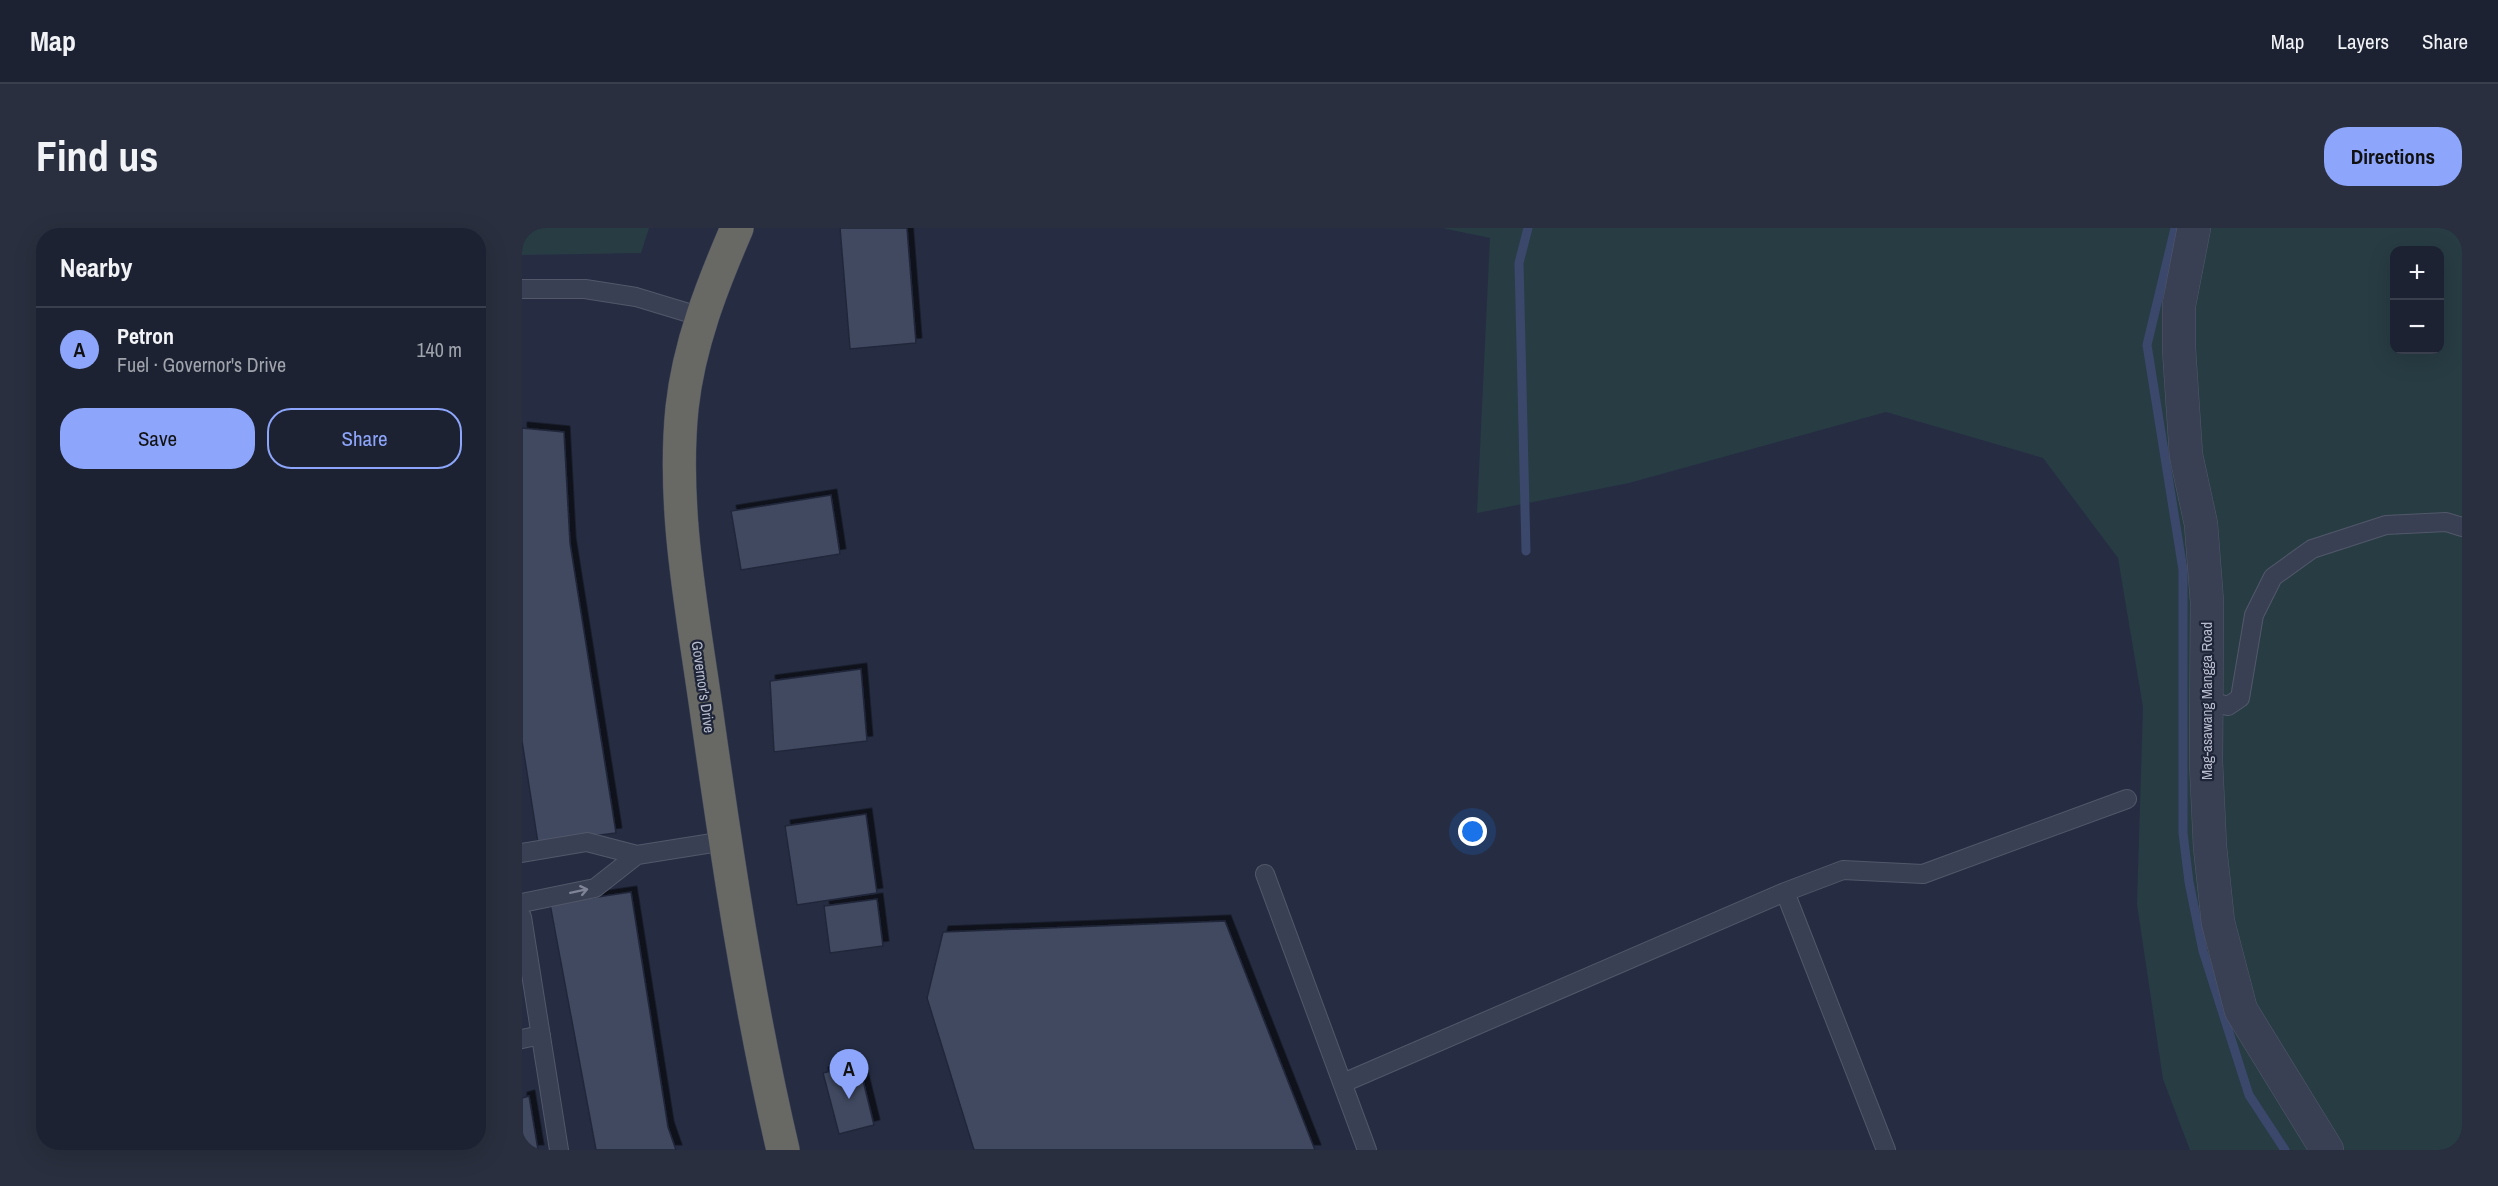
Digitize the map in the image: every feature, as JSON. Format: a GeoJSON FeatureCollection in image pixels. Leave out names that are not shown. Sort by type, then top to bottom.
{"type":"FeatureCollection","features":[{"type":"Feature","properties":{"kind":"highway","name":"Governor's Drive"},"geometry":{"type":"LineString","coordinates":[[737,228],[691,351],[682,408],[680,474],[688,578],[725,841],[767,1084],[783,1150]]}},
{"type":"Feature","properties":{"kind":"street","name":"Mag-asawang Mangga Road"},"geometry":{"type":"LineString","coordinates":[[2194,228],[2179,305],[2179,349],[2186,455],[2201,524],[2206,602],[2210,847],[2218,922],[2241,1010],[2327,1150]]}},
{"type":"Feature","properties":{"kind":"lane"},"geometry":{"type":"LineString","coordinates":[[522,289],[585,289],[636,297],[702,317]]}},
{"type":"Feature","properties":{"kind":"lane"},"geometry":{"type":"LineString","coordinates":[[2206,700],[2228,706],[2240,698],[2254,615],[2273,578],[2312,549],[2386,525],[2446,522],[2462,527]]}},
{"type":"Feature","properties":{"kind":"lane"},"geometry":{"type":"LineString","coordinates":[[1343,1083],[1785,892],[1844,870],[1923,874],[2127,800]]}},
{"type":"Feature","properties":{"kind":"lane"},"geometry":{"type":"LineString","coordinates":[[522,853],[587,842],[637,855],[725,841]]}},
{"type":"Feature","properties":{"kind":"lane"},"geometry":{"type":"LineString","coordinates":[[522,903],[595,888],[637,855]]}},
{"type":"Feature","properties":{"kind":"lane"},"geometry":{"type":"LineString","coordinates":[[1265,874],[1367,1150]]}},
{"type":"Feature","properties":{"kind":"lane"},"geometry":{"type":"LineString","coordinates":[[1785,892],[1887,1150]]}},
{"type":"Feature","properties":{"kind":"lane"},"geometry":{"type":"LineString","coordinates":[[522,917],[559,1150]]}},
{"type":"Feature","properties":{"kind":"lane"},"geometry":{"type":"LineString","coordinates":[[522,1039],[541,1035]]}},
{"type":"Feature","properties":{"kind":"shaded area"},"geometry":{"type":"Polygon","coordinates":[[[522,228],[649,228],[641,253],[522,255],[522,228]]]}},
{"type":"Feature","properties":{"kind":"shaded area"},"geometry":{"type":"Polygon","coordinates":[[[1442,228],[2462,228],[2462,1150],[2190,1150],[2163,1079],[2137,904],[2143,707],[2118,558],[2043,458],[1886,412],[1629,483],[1477,513],[1490,238],[1442,228]]]}},
{"type":"Feature","properties":{"kind":"building"},"geometry":{"type":"Polygon","coordinates":[[[840,228],[907,228],[916,343],[850,349],[840,228]]]}},
{"type":"Feature","properties":{"kind":"building"},"geometry":{"type":"Polygon","coordinates":[[[522,428],[564,432],[570,543],[616,833],[538,843],[522,741],[522,428]]]}},
{"type":"Feature","properties":{"kind":"building"},"geometry":{"type":"Polygon","coordinates":[[[831,495],[840,554],[741,570],[731,511],[831,495]]]}},
{"type":"Feature","properties":{"kind":"building"},"geometry":{"type":"Polygon","coordinates":[[[861,669],[867,741],[774,752],[770,681],[861,669]]]}},
{"type":"Feature","properties":{"kind":"building"},"geometry":{"type":"Polygon","coordinates":[[[866,814],[877,893],[797,905],[785,826],[866,814]]]}},
{"type":"Feature","properties":{"kind":"building"},"geometry":{"type":"Polygon","coordinates":[[[631,892],[668,1127],[676,1150],[596,1150],[550,904],[631,892]]]}},
{"type":"Feature","properties":{"kind":"building"},"geometry":{"type":"Polygon","coordinates":[[[877,899],[883,946],[830,953],[824,906],[877,899]]]}},
{"type":"Feature","properties":{"kind":"building"},"geometry":{"type":"Polygon","coordinates":[[[1225,921],[1315,1150],[974,1150],[927,998],[943,932],[1225,921]]]}},
{"type":"Feature","properties":{"kind":"building"},"geometry":{"type":"Polygon","coordinates":[[[859,1064],[874,1125],[839,1134],[823,1073],[859,1064]]]}},
{"type":"Feature","properties":{"kind":"building"},"geometry":{"type":"Polygon","coordinates":[[[529,1096],[538,1150],[522,1150],[522,1098],[529,1096]]]}},
{"type":"Feature","properties":{"kind":"waterway"},"geometry":{"type":"LineString","coordinates":[[1526,551],[1519,263],[1528,228]]}},
{"type":"Feature","properties":{"kind":"waterway"},"geometry":{"type":"LineString","coordinates":[[2175,228],[2147,345],[2183,570],[2183,833],[2189,882],[2203,951],[2249,1095],[2285,1150]]}},
{"type":"Feature","properties":{"kind":"place","name":"Petron"},"geometry":{"type":"Point","coordinates":[849,1099]}}]}
